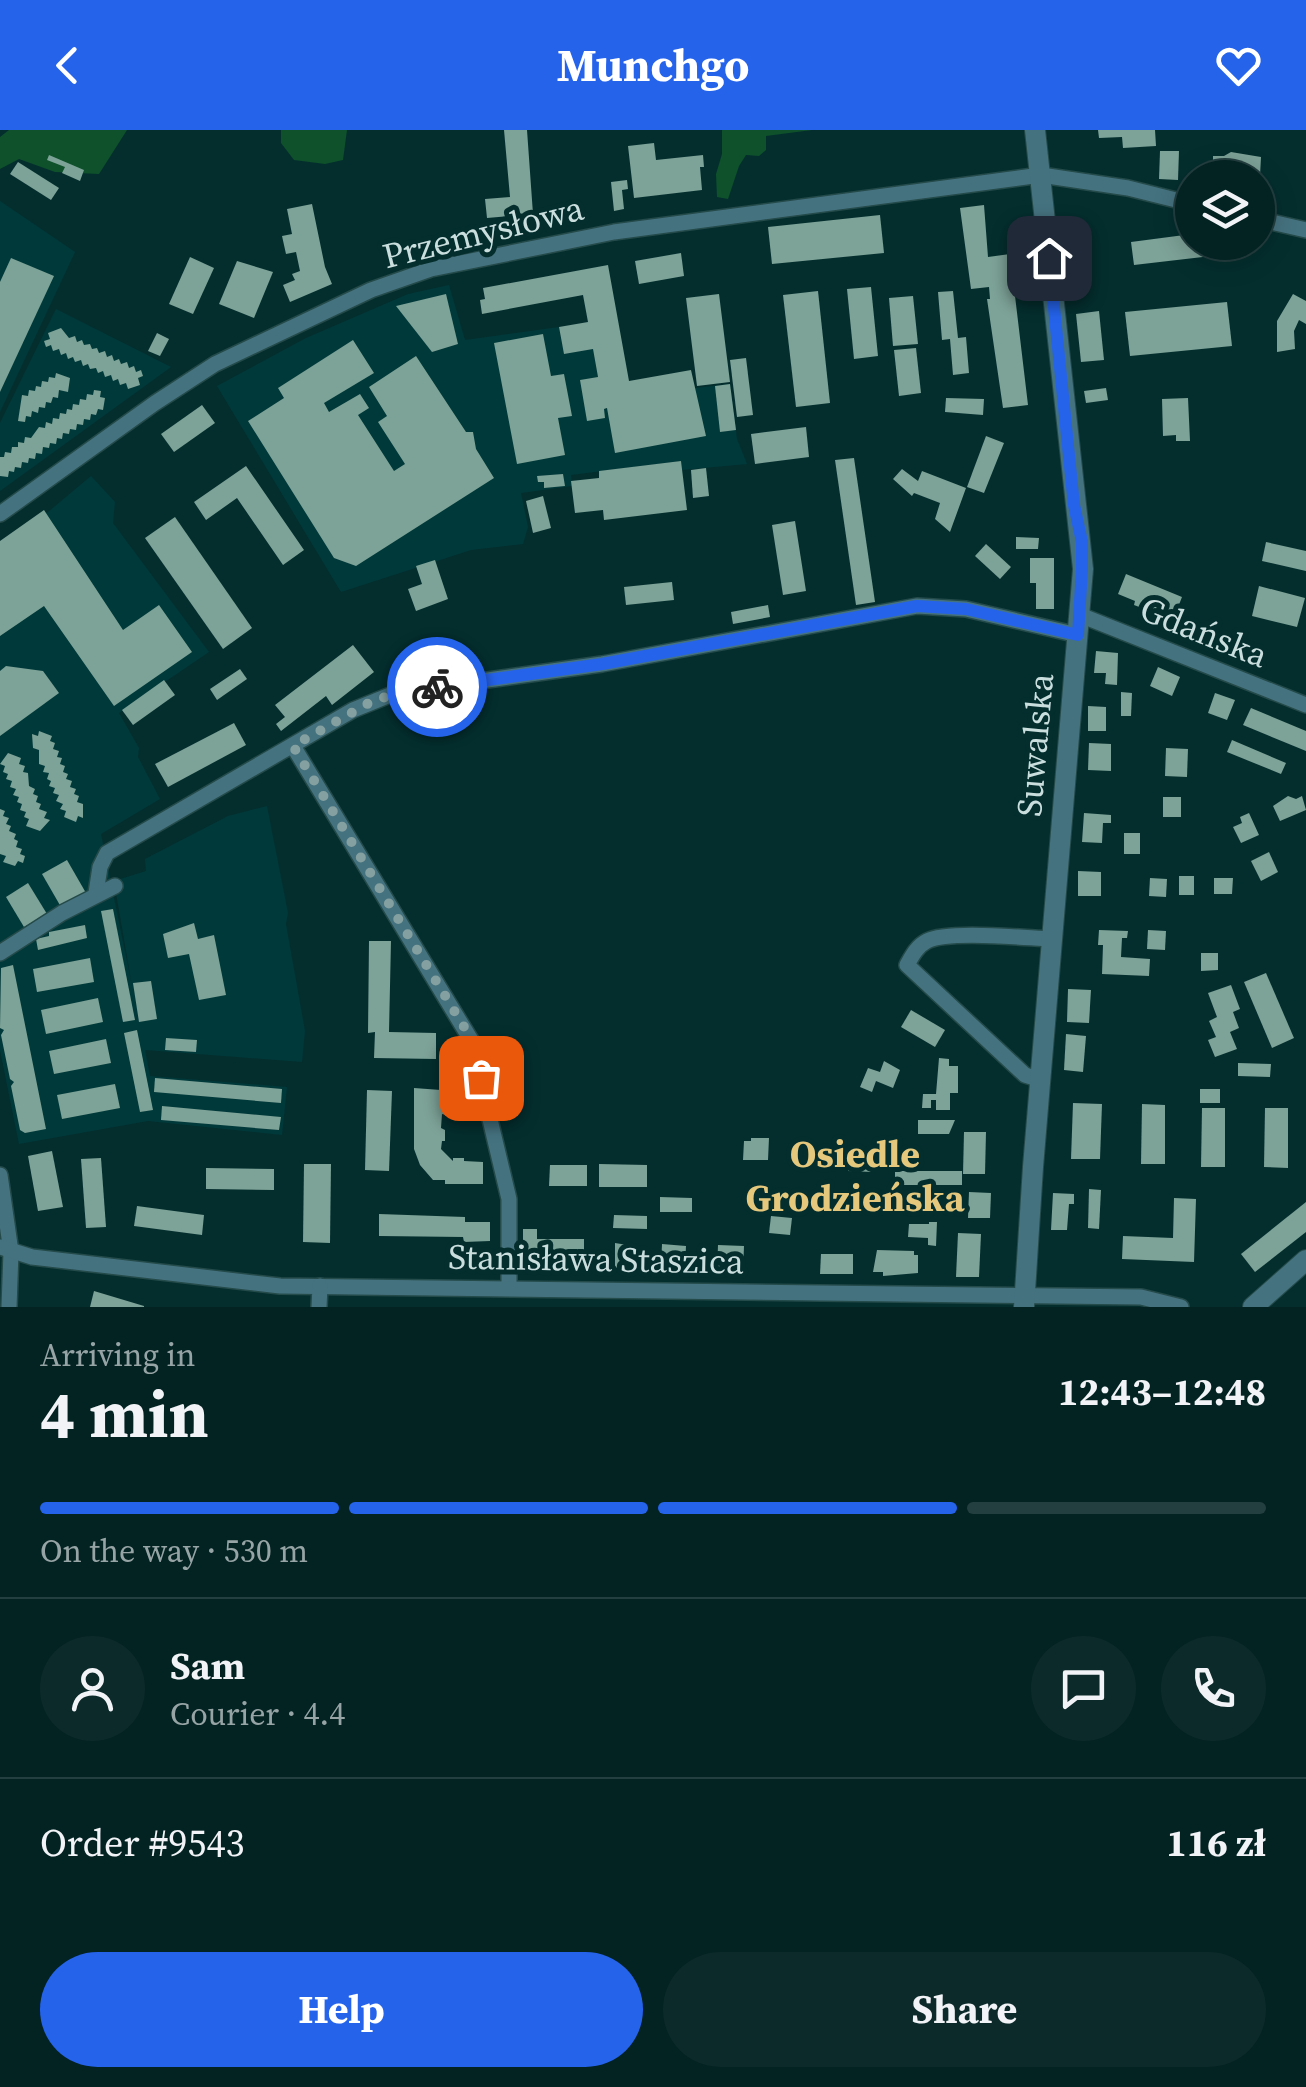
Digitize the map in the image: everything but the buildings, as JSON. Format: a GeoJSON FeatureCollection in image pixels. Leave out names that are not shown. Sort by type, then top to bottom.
{"type":"FeatureCollection","features":[{"type":"Feature","properties":{"kind":"street","name":"Suwalska"},"geometry":{"type":"LineString","coordinates":[[1025,1302],[1079,625],[1082,542],[1072,490],[1036,130]]}},
{"type":"Feature","properties":{"kind":"street","name":"Przemysłowa"},"geometry":{"type":"LineString","coordinates":[[0,514],[155,402],[215,364],[371,290],[431,269],[614,232],[1041,175],[1128,188],[1175,200]]}},
{"type":"Feature","properties":{"kind":"street"},"geometry":{"type":"LineString","coordinates":[[1275,223],[1306,230]]}},
{"type":"Feature","properties":{"kind":"street","name":"Gdańska"},"geometry":{"type":"LineString","coordinates":[[96,893],[100,867],[107,853],[353,710],[395,693],[602,664],[917,606],[1079,625],[1306,705]]}},
{"type":"Feature","properties":{"kind":"street"},"geometry":{"type":"LineString","coordinates":[[293,746],[472,1040],[509,1199],[513,1288],[518,1307]]}},
{"type":"Feature","properties":{"kind":"street"},"geometry":{"type":"LineString","coordinates":[[0,953],[96,893],[115,886]]}},
{"type":"Feature","properties":{"kind":"street"},"geometry":{"type":"LineString","coordinates":[[1041,1080],[1025,1076],[906,964],[916,949],[929,940],[948,936],[1052,939]]}},
{"type":"Feature","properties":{"kind":"street"},"geometry":{"type":"LineString","coordinates":[[0,1175],[9,1307]]}},
{"type":"Feature","properties":{"kind":"street","name":"Stanisława Staszica"},"geometry":{"type":"LineString","coordinates":[[5,1249],[32,1257],[280,1286],[513,1288],[1025,1302],[1140,1297],[1181,1307]]}},
{"type":"Feature","properties":{"kind":"street"},"geometry":{"type":"LineString","coordinates":[[1253,1307],[1306,1260]]}},
{"type":"Feature","properties":{"kind":"street"},"geometry":{"type":"LineString","coordinates":[[319,1307],[320,1286]]}},
{"type":"Feature","properties":{"kind":"shaded area"},"geometry":{"type":"Polygon","coordinates":[[[0,201],[75,252],[0,412],[0,201]]]}},
{"type":"Feature","properties":{"kind":"shaded area"},"geometry":{"type":"Polygon","coordinates":[[[449,285],[465,340],[559,327],[562,345],[591,339],[604,409],[730,384],[737,439],[747,464],[682,470],[681,461],[571,475],[572,486],[521,493],[528,527],[523,544],[471,550],[341,592],[217,386],[306,338],[408,294],[449,285]]]}},
{"type":"Feature","properties":{"kind":"shaded area"},"geometry":{"type":"Polygon","coordinates":[[[56,309],[171,367],[0,491],[0,423],[56,309]]]}},
{"type":"Feature","properties":{"kind":"shaded area"},"geometry":{"type":"Polygon","coordinates":[[[91,476],[115,502],[113,523],[209,652],[119,713],[160,799],[101,834],[132,986],[114,881],[146,871],[145,859],[228,816],[267,806],[305,1031],[302,1062],[145,1050],[150,1076],[287,1087],[282,1135],[148,1121],[19,1144],[0,1050],[0,543],[48,512],[91,476]]]}},
{"type":"Feature","properties":{"kind":"green space"},"geometry":{"type":"Polygon","coordinates":[[[9,130],[127,130],[99,174],[55,172],[19,159],[0,169],[0,137],[9,130]]]}},
{"type":"Feature","properties":{"kind":"green space"},"geometry":{"type":"Polygon","coordinates":[[[281,130],[347,130],[343,160],[325,164],[294,160],[281,143],[281,130]]]}},
{"type":"Feature","properties":{"kind":"green space"},"geometry":{"type":"Polygon","coordinates":[[[722,130],[812,130],[766,136],[766,150],[759,156],[746,155],[739,166],[728,199],[717,197],[722,130]]]}},
{"type":"Feature","properties":{"kind":"way so far"},"geometry":{"type":"LineString","coordinates":[[437,687],[376,699],[293,746],[472,1040],[481,1078]]}},
{"type":"Feature","properties":{"kind":"district","name":"Osiedle Grodzieńska"},"geometry":{"type":"Point","coordinates":[855,1176]}},
{"type":"Feature","properties":{"kind":"route"},"geometry":{"type":"LineString","coordinates":[[437,687],[602,664],[917,606],[966,609],[1078,635],[1082,542],[1074,505],[1049,258]]}}]}
